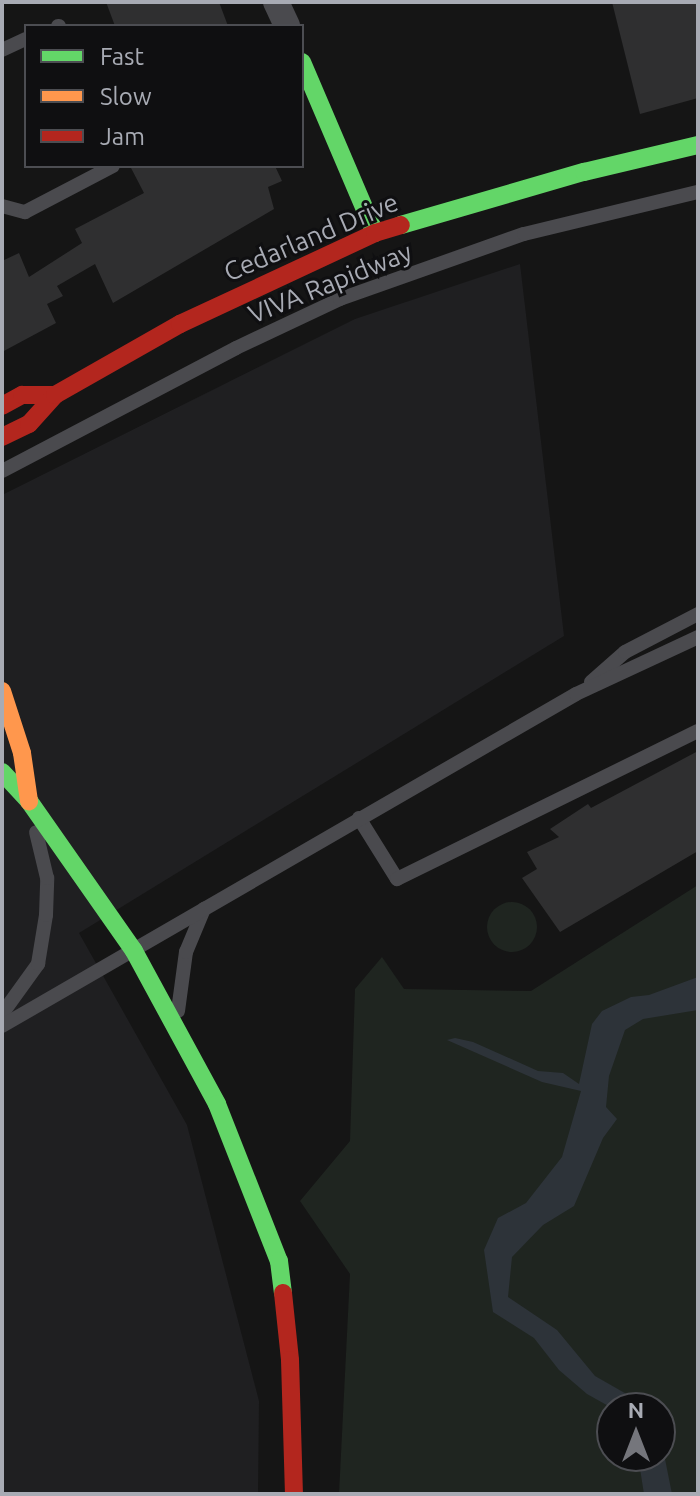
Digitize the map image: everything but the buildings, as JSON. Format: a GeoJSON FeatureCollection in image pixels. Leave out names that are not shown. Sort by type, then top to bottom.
{"type":"FeatureCollection","features":[{"type":"Feature","properties":{"kind":"street"},"geometry":{"type":"LineString","coordinates":[[276,2],[286,24]]}},
{"type":"Feature","properties":{"kind":"street"},"geometry":{"type":"LineString","coordinates":[[304,67],[375,233]]}},
{"type":"Feature","properties":{"kind":"street","name":"Cedarland Drive"},"geometry":{"type":"LineString","coordinates":[[2,437],[29,424],[55,395],[180,324],[375,233],[584,172],[698,145]]}},
{"type":"Feature","properties":{"kind":"street","name":"Cedarland Drive"},"geometry":{"type":"LineString","coordinates":[[2,406],[22,395],[55,395]]}},
{"type":"Feature","properties":{"kind":"street"},"geometry":{"type":"LineString","coordinates":[[2,691],[22,753],[29,801]]}},
{"type":"Feature","properties":{"kind":"street"},"geometry":{"type":"LineString","coordinates":[[2,772],[29,801],[134,951],[217,1104],[279,1261],[290,1360],[294,1494]]}},
{"type":"Feature","properties":{"kind":"lane"},"geometry":{"type":"LineString","coordinates":[[4,43],[24,39]]}},
{"type":"Feature","properties":{"kind":"lane"},"geometry":{"type":"LineString","coordinates":[[2,206],[25,212],[109,168]]}},
{"type":"Feature","properties":{"kind":"lane","name":"VIVA Rapidway"},"geometry":{"type":"LineString","coordinates":[[2,471],[236,348],[340,299],[524,234],[698,192]]}},
{"type":"Feature","properties":{"kind":"lane"},"geometry":{"type":"LineString","coordinates":[[576,694],[625,652],[698,614]]}},
{"type":"Feature","properties":{"kind":"lane"},"geometry":{"type":"LineString","coordinates":[[2,1026],[576,694],[698,637]]}},
{"type":"Feature","properties":{"kind":"lane"},"geometry":{"type":"LineString","coordinates":[[359,818],[397,879],[698,731]]}},
{"type":"Feature","properties":{"kind":"lane"},"geometry":{"type":"LineString","coordinates":[[2,1014],[38,964],[46,915],[47,878],[29,801]]}},
{"type":"Feature","properties":{"kind":"lane"},"geometry":{"type":"LineString","coordinates":[[176,1028],[186,952],[204,909]]}},
{"type":"Feature","properties":{"kind":"shaded area"},"geometry":{"type":"Polygon","coordinates":[[[520,264],[564,636],[79,933],[187,1125],[259,1401],[258,1494],[2,1494],[2,495],[355,319],[520,264]]]}},
{"type":"Feature","properties":{"kind":"shaded area"},"geometry":{"type":"Polygon","coordinates":[[[698,885],[698,1494],[339,1494],[350,1274],[300,1201],[350,1141],[355,989],[382,957],[404,989],[531,991],[698,885]]]}},
{"type":"Feature","properties":{"kind":"shaded area"},"geometry":{"type":"Polygon","coordinates":[[[512,902],[529,910],[537,927],[529,944],[512,952],[495,944],[487,927],[495,910],[512,902]]]}},
{"type":"Feature","properties":{"kind":"shaded area"},"geometry":{"type":"Polygon","coordinates":[[[698,977],[698,1010],[643,1019],[625,1030],[609,1076],[606,1107],[617,1119],[603,1138],[574,1206],[543,1225],[512,1257],[508,1297],[557,1330],[595,1376],[623,1392],[596,1392],[596,1399],[559,1370],[534,1338],[493,1312],[484,1250],[498,1218],[526,1203],[562,1157],[581,1091],[542,1082],[447,1040],[455,1038],[473,1042],[538,1071],[563,1073],[579,1084],[592,1024],[602,1011],[631,997],[649,995],[698,977]]]}},
{"type":"Feature","properties":{"kind":"shaded area"},"geometry":{"type":"Polygon","coordinates":[[[641,1472],[668,1472],[672,1494],[644,1494],[641,1472]]]}},
{"type":"Feature","properties":{"kind":"traffic: fast"},"geometry":{"type":"LineString","coordinates":[[304,67],[375,233]]}},
{"type":"Feature","properties":{"kind":"traffic: fast"},"geometry":{"type":"LineString","coordinates":[[401,225],[584,172],[698,145]]}},
{"type":"Feature","properties":{"kind":"traffic: fast"},"geometry":{"type":"LineString","coordinates":[[2,772],[29,801],[134,951],[217,1104],[279,1261],[283,1293]]}},
{"type":"Feature","properties":{"kind":"traffic: slow"},"geometry":{"type":"LineString","coordinates":[[2,691],[22,753],[29,801]]}},
{"type":"Feature","properties":{"kind":"traffic: jam"},"geometry":{"type":"LineString","coordinates":[[2,437],[29,424],[55,395],[180,324],[375,233],[401,225]]}},
{"type":"Feature","properties":{"kind":"traffic: jam"},"geometry":{"type":"LineString","coordinates":[[2,406],[22,395],[55,395]]}},
{"type":"Feature","properties":{"kind":"traffic: jam"},"geometry":{"type":"LineString","coordinates":[[283,1293],[290,1360],[294,1494]]}}]}
